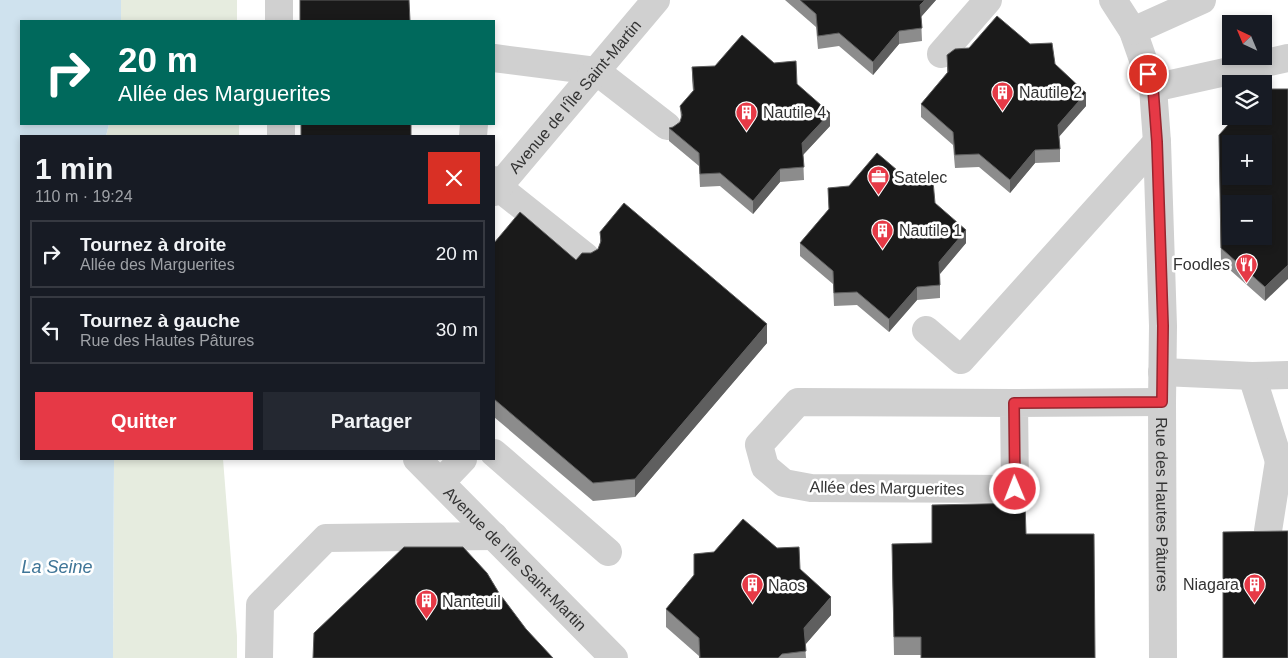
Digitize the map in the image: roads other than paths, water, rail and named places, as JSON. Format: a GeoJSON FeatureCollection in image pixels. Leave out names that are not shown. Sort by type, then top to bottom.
{"type":"FeatureCollection","features":[{"type":"Feature","properties":{"kind":"street"},"geometry":{"type":"LineString","coordinates":[[279,0],[280,20]]}},
{"type":"Feature","properties":{"kind":"street","name":"Avenue de l'Île Saint-Martin"},"geometry":{"type":"LineString","coordinates":[[495,187],[656,0]]}},
{"type":"Feature","properties":{"kind":"street"},"geometry":{"type":"LineString","coordinates":[[941,54],[988,0]]}},
{"type":"Feature","properties":{"kind":"street","name":"Rue des Hautes Pâtures"},"geometry":{"type":"LineString","coordinates":[[1113,0],[1134,31],[1153,88],[1157,142],[1163,326],[1163,658]]}},
{"type":"Feature","properties":{"kind":"street"},"geometry":{"type":"LineString","coordinates":[[1134,31],[1202,0]]}},
{"type":"Feature","properties":{"kind":"street"},"geometry":{"type":"LineString","coordinates":[[495,58],[596,71],[666,126]]}},
{"type":"Feature","properties":{"kind":"street"},"geometry":{"type":"LineString","coordinates":[[1153,88],[1288,58]]}},
{"type":"Feature","properties":{"kind":"street"},"geometry":{"type":"LineString","coordinates":[[926,330],[961,360],[1157,142]]}},
{"type":"Feature","properties":{"kind":"street"},"geometry":{"type":"LineString","coordinates":[[495,187],[586,257]]}},
{"type":"Feature","properties":{"kind":"street"},"geometry":{"type":"LineString","coordinates":[[1162,372],[1252,376],[1288,375]]}},
{"type":"Feature","properties":{"kind":"street"},"geometry":{"type":"LineString","coordinates":[[1252,376],[1283,465],[1268,531]]}},
{"type":"Feature","properties":{"kind":"street","name":"Allée des Marguerites"},"geometry":{"type":"LineString","coordinates":[[1014,403],[1015,489],[811,488],[784,483],[766,467],[759,445],[798,402],[1162,402]]}},
{"type":"Feature","properties":{"kind":"street"},"geometry":{"type":"LineString","coordinates":[[495,454],[608,552]]}},
{"type":"Feature","properties":{"kind":"street","name":"Avenue de l'Île Saint-Martin"},"geometry":{"type":"LineString","coordinates":[[418,460],[614,658]]}},
{"type":"Feature","properties":{"kind":"street"},"geometry":{"type":"LineString","coordinates":[[440,482],[462,460]]}},
{"type":"Feature","properties":{"kind":"street"},"geometry":{"type":"LineString","coordinates":[[259,658],[260,604],[326,538],[494,536]]}},
{"type":"Feature","properties":{"kind":"water","name":"La Seine"},"geometry":{"type":"Polygon","coordinates":[[[0,0],[121,0],[121,20],[20,20],[20,125],[109,125],[106,135],[20,135],[20,460],[114,460],[113,658],[0,658],[0,0]]]}},
{"type":"Feature","properties":{"kind":"place","name":"Nautile 2"},"geometry":{"type":"Point","coordinates":[1003,111]}},
{"type":"Feature","properties":{"kind":"place","name":"Nautile 4"},"geometry":{"type":"Point","coordinates":[747,131]}},
{"type":"Feature","properties":{"kind":"place","name":"Satelec"},"geometry":{"type":"Point","coordinates":[878,196]}},
{"type":"Feature","properties":{"kind":"place","name":"Nautile 1"},"geometry":{"type":"Point","coordinates":[883,249]}},
{"type":"Feature","properties":{"kind":"place","name":"Foodles"},"geometry":{"type":"Point","coordinates":[1246,283]}},
{"type":"Feature","properties":{"kind":"place","name":"Niagara"},"geometry":{"type":"Point","coordinates":[1255,603]}},
{"type":"Feature","properties":{"kind":"place","name":"Naos"},"geometry":{"type":"Point","coordinates":[752,604]}},
{"type":"Feature","properties":{"kind":"place","name":"Nanteuil"},"geometry":{"type":"Point","coordinates":[426,620]}}]}
